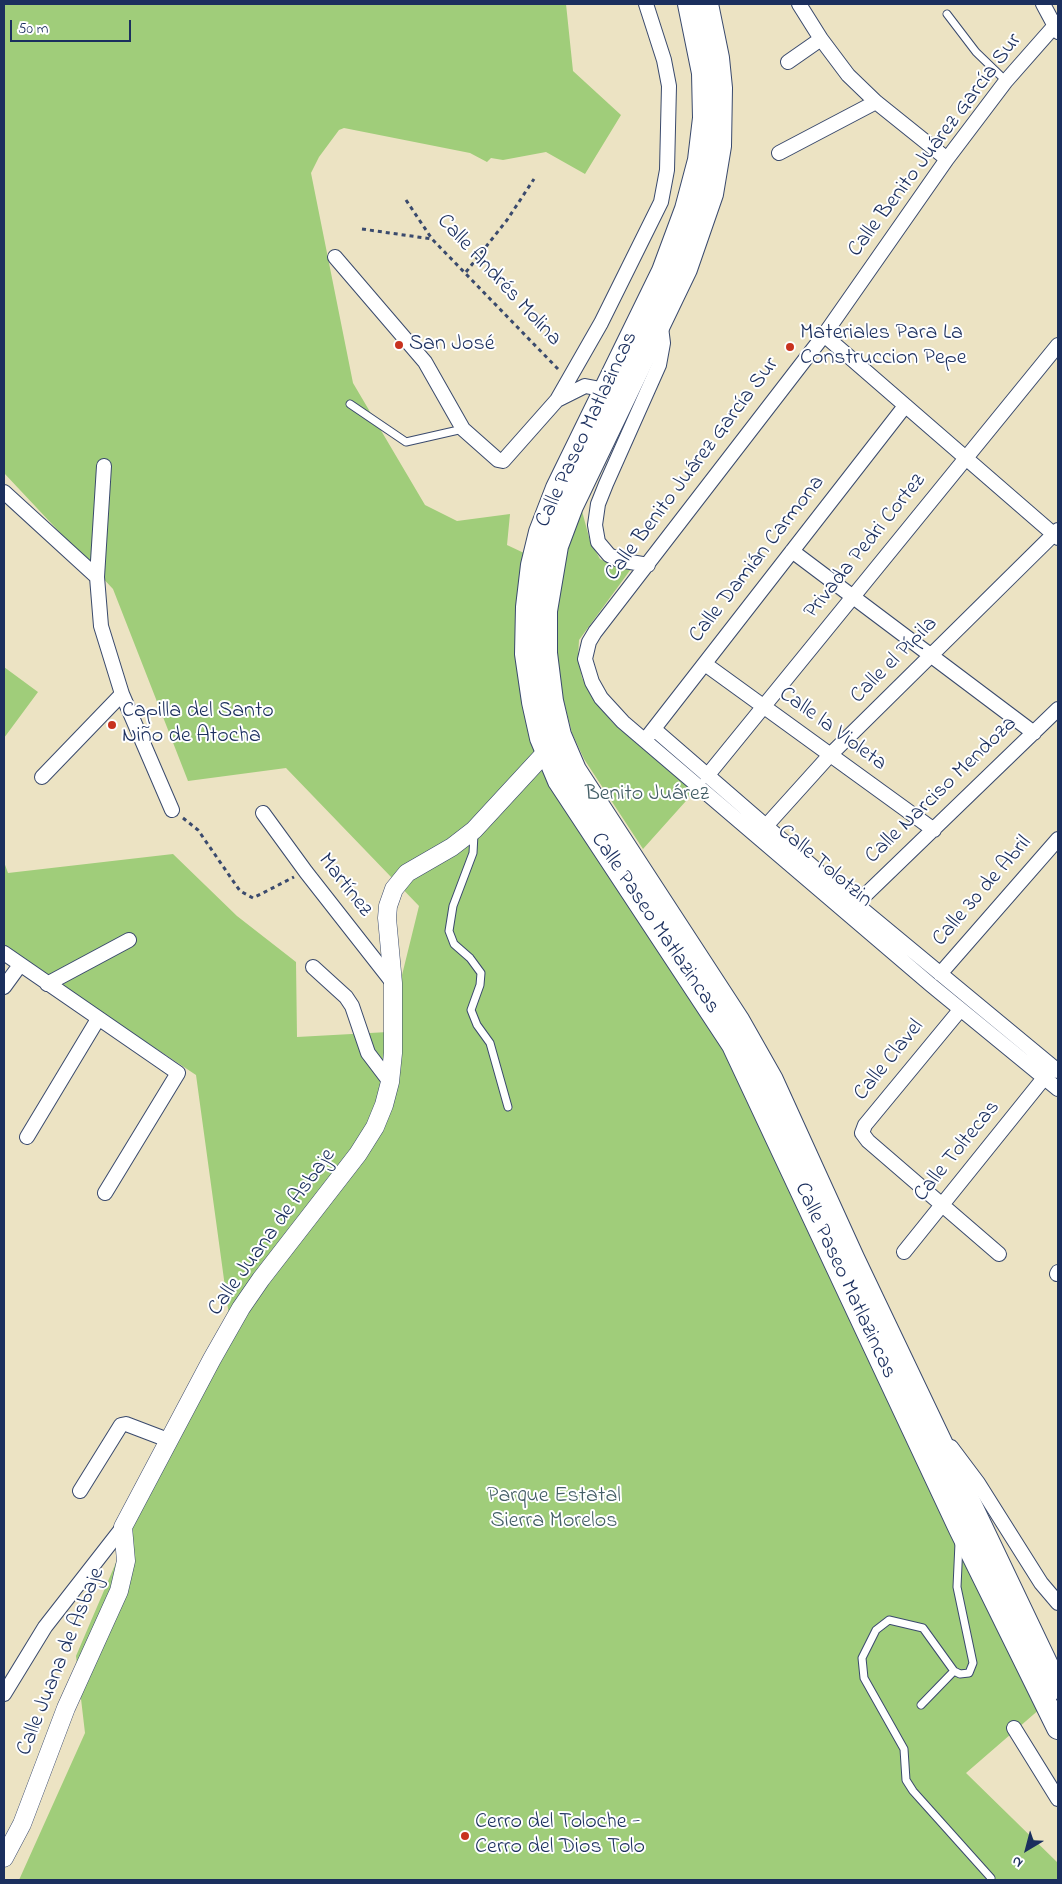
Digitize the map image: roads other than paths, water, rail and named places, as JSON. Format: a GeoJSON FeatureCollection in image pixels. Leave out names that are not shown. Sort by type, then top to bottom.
{"type":"FeatureCollection","features":[{"type":"Feature","properties":{"kind":"highway","name":"Calle Paseo Matlazincas"},"geometry":{"type":"LineString","coordinates":[[689,4],[703,73],[704,118],[699,160],[686,209],[572,506],[553,563],[546,611],[546,637],[552,701],[560,734],[575,770],[738,1020],[772,1080],[853,1258],[1058,1688]]}},
{"type":"Feature","properties":{"kind":"highway","name":"Calle Paseo Matlazincas"},"geometry":{"type":"LineString","coordinates":[[707,4],[718,58],[721,88],[721,119],[717,168],[709,203],[696,244],[661,321],[615,392],[550,503],[532,566],[527,606],[526,654],[532,702],[546,752],[564,788],[733,1045],[960,1529],[1058,1728]]}},
{"type":"Feature","properties":{"kind":"street"},"geometry":{"type":"LineString","coordinates":[[335,257],[425,362],[463,429],[498,460],[505,459],[557,400],[644,240],[662,202],[666,184],[669,86],[664,60],[646,4]]}},
{"type":"Feature","properties":{"kind":"street"},"geometry":{"type":"LineString","coordinates":[[799,4],[821,40],[848,76],[876,102],[947,159]]}},
{"type":"Feature","properties":{"kind":"street"},"geometry":{"type":"LineString","coordinates":[[1043,4],[1057,26]]}},
{"type":"Feature","properties":{"kind":"street","name":"Calle Benito Juárez García Sur"},"geometry":{"type":"LineString","coordinates":[[585,659],[588,642],[824,335],[947,159],[1006,81],[1057,26]]}},
{"type":"Feature","properties":{"kind":"street"},"geometry":{"type":"LineString","coordinates":[[788,62],[821,40]]}},
{"type":"Feature","properties":{"kind":"street"},"geometry":{"type":"LineString","coordinates":[[779,153],[876,102]]}},
{"type":"Feature","properties":{"kind":"street"},"geometry":{"type":"LineString","coordinates":[[648,565],[619,560],[609,556],[598,542],[595,525],[598,504],[659,365],[663,343],[661,321]]}},
{"type":"Feature","properties":{"kind":"street"},"geometry":{"type":"LineString","coordinates":[[824,335],[1057,534]]}},
{"type":"Feature","properties":{"kind":"street","name":"Privada Pedri Cortez"},"geometry":{"type":"LineString","coordinates":[[707,776],[1058,345]]}},
{"type":"Feature","properties":{"kind":"street"},"geometry":{"type":"LineString","coordinates":[[557,400],[585,386],[615,392]]}},
{"type":"Feature","properties":{"kind":"street","name":"Calle Damián Carmona"},"geometry":{"type":"LineString","coordinates":[[650,735],[905,406]]}},
{"type":"Feature","properties":{"kind":"street"},"geometry":{"type":"LineString","coordinates":[[104,466],[98,577],[101,626],[122,694],[172,810]]}},
{"type":"Feature","properties":{"kind":"street"},"geometry":{"type":"LineString","coordinates":[[4,492],[98,577]]}},
{"type":"Feature","properties":{"kind":"street","name":"Calle el Pípila"},"geometry":{"type":"LineString","coordinates":[[766,826],[830,755],[930,655],[1057,534]]}},
{"type":"Feature","properties":{"kind":"street"},"geometry":{"type":"LineString","coordinates":[[792,551],[1034,733]]}},
{"type":"Feature","properties":{"kind":"street","name":"Calle Tolotzin"},"geometry":{"type":"LineString","coordinates":[[585,659],[585,667],[601,698],[623,722],[650,735],[707,776],[940,974],[1057,1066]]}},
{"type":"Feature","properties":{"kind":"street","name":"Calle la Violeta"},"geometry":{"type":"LineString","coordinates":[[705,664],[934,830]]}},
{"type":"Feature","properties":{"kind":"street"},"geometry":{"type":"LineString","coordinates":[[42,777],[122,694]]}},
{"type":"Feature","properties":{"kind":"street","name":"Calle Narciso Mendoza"},"geometry":{"type":"LineString","coordinates":[[856,904],[1058,709]]}},
{"type":"Feature","properties":{"kind":"street","name":"Calle Tolotzin"},"geometry":{"type":"LineString","coordinates":[[650,735],[960,1010],[1058,1089]]}},
{"type":"Feature","properties":{"kind":"street","name":"Calle Juana de Asbaje"},"geometry":{"type":"LineString","coordinates":[[4,1858],[22,1824],[66,1708],[119,1591],[126,1561],[123,1527],[168,1440],[241,1308],[261,1279],[358,1154],[375,1127],[390,1082],[393,1053],[393,983],[387,918],[388,906],[394,889],[406,873],[452,847],[474,830],[546,752]]}},
{"type":"Feature","properties":{"kind":"street","name":"Martínez"},"geometry":{"type":"LineString","coordinates":[[263,813],[306,872],[393,983]]}},
{"type":"Feature","properties":{"kind":"street","name":"Calle 30 de Abril"},"geometry":{"type":"LineString","coordinates":[[940,974],[1058,839]]}},
{"type":"Feature","properties":{"kind":"street"},"geometry":{"type":"LineString","coordinates":[[47,984],[129,940]]}},
{"type":"Feature","properties":{"kind":"street"},"geometry":{"type":"LineString","coordinates":[[4,953],[176,1071],[177,1078],[105,1193]]}},
{"type":"Feature","properties":{"kind":"street"},"geometry":{"type":"LineString","coordinates":[[4,987],[20,965]]}},
{"type":"Feature","properties":{"kind":"street"},"geometry":{"type":"LineString","coordinates":[[313,967],[346,997],[352,1006],[368,1053],[390,1082]]}},
{"type":"Feature","properties":{"kind":"street","name":"Calle Clavel"},"geometry":{"type":"LineString","coordinates":[[943,1205],[868,1141],[862,1133],[865,1125],[960,1010]]}},
{"type":"Feature","properties":{"kind":"street"},"geometry":{"type":"LineString","coordinates":[[27,1137],[98,1019]]}},
{"type":"Feature","properties":{"kind":"street","name":"Calle Toltecas"},"geometry":{"type":"LineString","coordinates":[[904,1252],[1044,1078]]}},
{"type":"Feature","properties":{"kind":"street"},"geometry":{"type":"LineString","coordinates":[[943,1205],[999,1254]]}},
{"type":"Feature","properties":{"kind":"street"},"geometry":{"type":"LineString","coordinates":[[80,1490],[121,1425],[126,1424],[168,1440]]}},
{"type":"Feature","properties":{"kind":"street"},"geometry":{"type":"LineString","coordinates":[[935,1427],[978,1483],[1041,1583],[1058,1603]]}},
{"type":"Feature","properties":{"kind":"street"},"geometry":{"type":"LineString","coordinates":[[4,1694],[45,1627],[123,1527]]}},
{"type":"Feature","properties":{"kind":"street"},"geometry":{"type":"LineString","coordinates":[[1014,1728],[1058,1800]]}},
{"type":"Feature","properties":{"kind":"lane"},"geometry":{"type":"LineString","coordinates":[[947,14],[976,52],[1006,81]]}},
{"type":"Feature","properties":{"kind":"lane"},"geometry":{"type":"LineString","coordinates":[[350,404],[406,442],[463,429]]}},
{"type":"Feature","properties":{"kind":"lane"},"geometry":{"type":"LineString","coordinates":[[474,830],[473,853],[453,906],[449,931],[454,944],[470,958],[481,973],[480,985],[472,1010],[476,1025],[490,1043],[508,1108]]}},
{"type":"Feature","properties":{"kind":"lane"},"geometry":{"type":"LineString","coordinates":[[960,1529],[957,1587],[973,1663],[969,1673],[960,1674],[954,1671],[923,1628],[889,1620],[876,1630],[862,1658],[864,1678],[904,1749],[906,1780],[913,1791],[991,1878]]}},
{"type":"Feature","properties":{"kind":"lane"},"geometry":{"type":"LineString","coordinates":[[921,1706],[954,1671]]}},
{"type":"Feature","properties":{"kind":"place","name":"San José"},"geometry":{"type":"Point","coordinates":[399,345]}},
{"type":"Feature","properties":{"kind":"place","name":"Materiales Para La Construccion Pepe"},"geometry":{"type":"Point","coordinates":[790,347]}},
{"type":"Feature","properties":{"kind":"place","name":"Capilla del Santo Niño de Atocha"},"geometry":{"type":"Point","coordinates":[112,725]}},
{"type":"Feature","properties":{"kind":"place","name":"Cerro del Toloche - Cerro del Dios Tolo"},"geometry":{"type":"Point","coordinates":[465,1836]}},
{"type":"Feature","properties":{"kind":"park label","name":"Benito Juárez"},"geometry":{"type":"Point","coordinates":[647,795]}},
{"type":"Feature","properties":{"kind":"park label","name":"Parque Estatal Sierra Morelos"},"geometry":{"type":"Point","coordinates":[554,1510]}}]}
